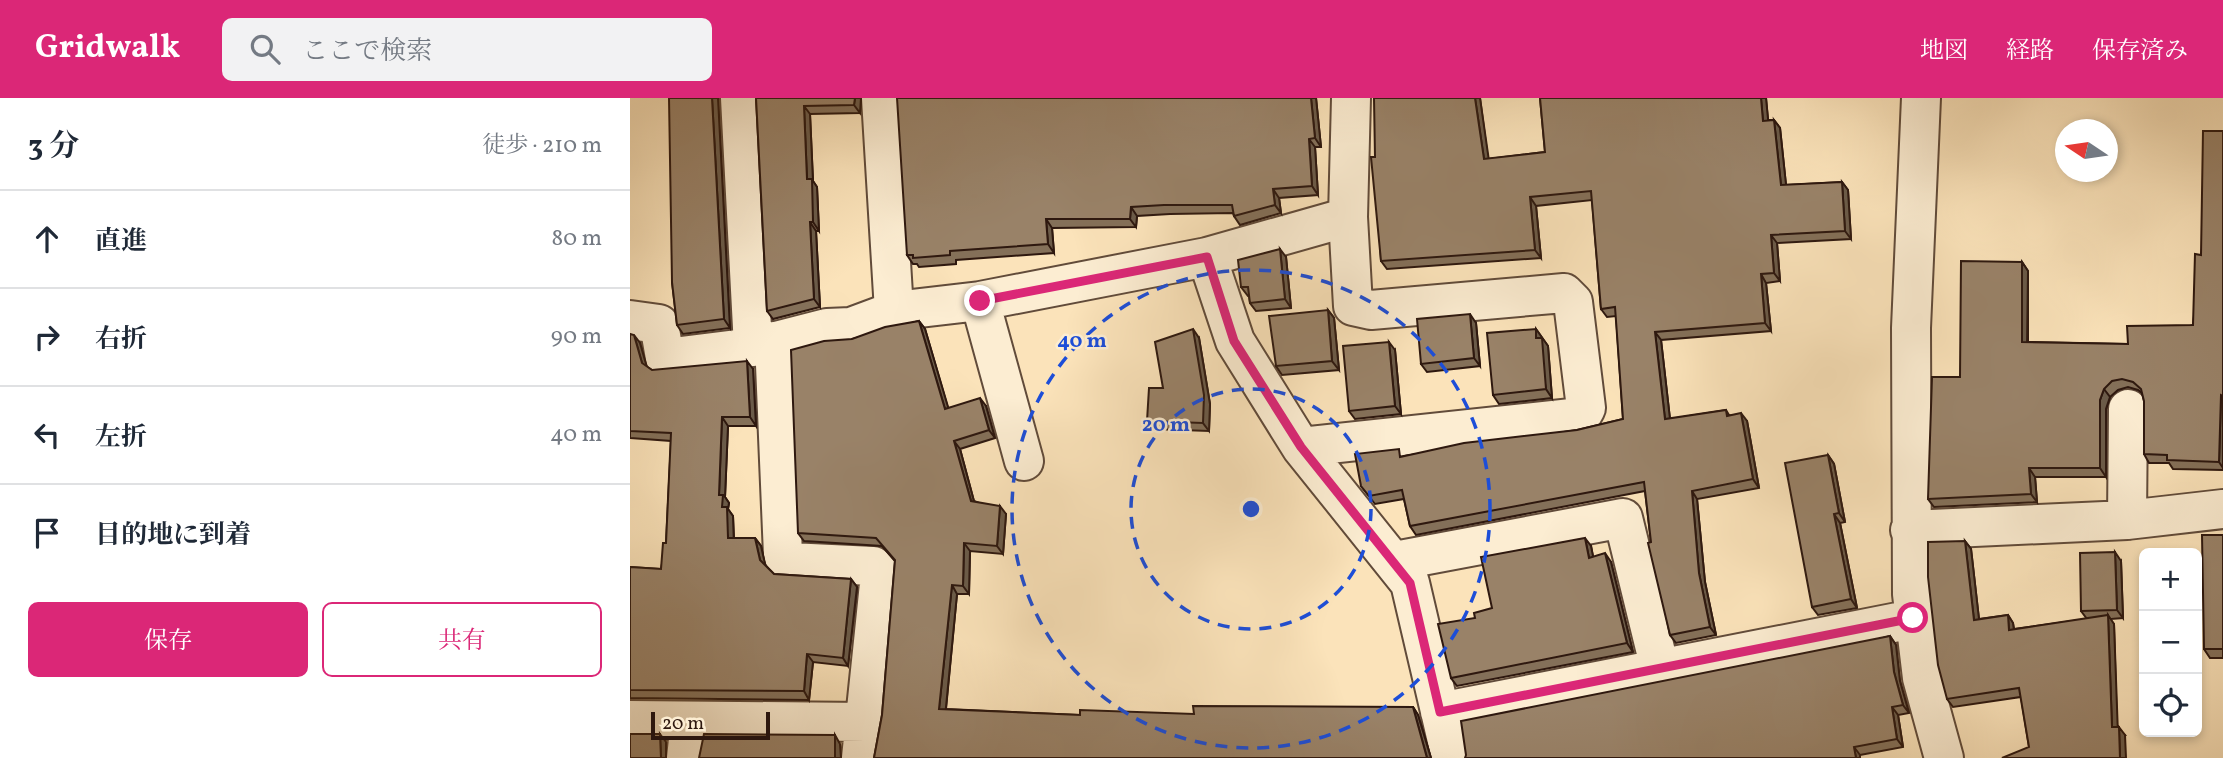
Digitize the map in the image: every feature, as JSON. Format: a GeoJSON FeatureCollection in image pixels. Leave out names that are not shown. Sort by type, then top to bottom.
{"type":"FeatureCollection","features":[{"type":"Feature","properties":{"kind":"street"},"geometry":{"type":"LineString","coordinates":[[630,720],[688,740],[863,740],[880,574],[873,566],[789,562],[783,555],[740,98]]}},
{"type":"Feature","properties":{"kind":"street"},"geometry":{"type":"LineString","coordinates":[[881,98],[894,311]]}},
{"type":"Feature","properties":{"kind":"street"},"geometry":{"type":"LineString","coordinates":[[1301,447],[1581,417],[1586,408],[1573,302],[1564,293],[1371,310],[1353,306],[1348,217],[1351,98]]}},
{"type":"Feature","properties":{"kind":"street"},"geometry":{"type":"LineString","coordinates":[[1921,98],[1911,328],[1910,530],[1913,618],[1922,678],[1944,758]]}},
{"type":"Feature","properties":{"kind":"street"},"geometry":{"type":"LineString","coordinates":[[630,320],[659,324],[665,358],[764,344],[827,328],[851,327],[894,311],[980,301],[1207,257],[1348,217]]}},
{"type":"Feature","properties":{"kind":"street"},"geometry":{"type":"LineString","coordinates":[[1207,257],[1234,341],[1301,447],[1410,583],[1451,758]]}},
{"type":"Feature","properties":{"kind":"street"},"geometry":{"type":"LineString","coordinates":[[980,301],[1024,461]]}},
{"type":"Feature","properties":{"kind":"street"},"geometry":{"type":"LineString","coordinates":[[2127,520],[2128,409]]}},
{"type":"Feature","properties":{"kind":"street"},"geometry":{"type":"LineString","coordinates":[[1910,530],[2127,520],[2223,509]]}},
{"type":"Feature","properties":{"kind":"street"},"geometry":{"type":"LineString","coordinates":[[1395,561],[1623,518],[1660,669]]}},
{"type":"Feature","properties":{"kind":"street"},"geometry":{"type":"LineString","coordinates":[[1440,712],[1913,618]]}},
{"type":"Feature","properties":{"kind":"building"},"geometry":{"type":"Polygon","coordinates":[[[669,98],[712,98],[724,319],[677,325],[672,282],[669,98]]]}},
{"type":"Feature","properties":{"kind":"building"},"geometry":{"type":"Polygon","coordinates":[[[756,98],[855,98],[854,105],[804,106],[807,179],[812,179],[813,222],[810,222],[814,299],[767,311],[756,98]]]}},
{"type":"Feature","properties":{"kind":"building"},"geometry":{"type":"Polygon","coordinates":[[[897,98],[1311,98],[1315,138],[1309,139],[1312,186],[1273,189],[1275,205],[1234,216],[1232,205],[1131,207],[1130,219],[1046,219],[1048,244],[950,251],[950,255],[913,258],[913,255],[907,255],[897,98]]]}},
{"type":"Feature","properties":{"kind":"building"},"geometry":{"type":"Polygon","coordinates":[[[1374,98],[1475,98],[1484,159],[1545,152],[1540,98],[1761,98],[1763,121],[1774,120],[1781,185],[1842,182],[1845,231],[1771,235],[1774,273],[1761,274],[1765,323],[1655,332],[1665,419],[1726,410],[1727,416],[1741,413],[1753,479],[1692,491],[1699,573],[1710,627],[1670,635],[1648,543],[1651,542],[1644,482],[1410,526],[1402,490],[1369,496],[1361,486],[1355,454],[1399,449],[1400,457],[1464,443],[1577,430],[1623,419],[1615,307],[1601,309],[1591,191],[1530,197],[1535,250],[1381,261],[1371,157],[1375,157],[1374,98]]]}},
{"type":"Feature","properties":{"kind":"building"},"geometry":{"type":"Polygon","coordinates":[[[2203,131],[2223,131],[2223,396],[2221,395],[2219,462],[2167,460],[2167,455],[2144,454],[2144,401],[2141,389],[2133,382],[2122,379],[2112,381],[2104,389],[2100,400],[2100,468],[2029,468],[2031,494],[1928,499],[1932,377],[1960,377],[1961,261],[2022,262],[2022,342],[2128,344],[2127,326],[2193,325],[2195,254],[2201,255],[2203,131]]]}},
{"type":"Feature","properties":{"kind":"building"},"geometry":{"type":"Polygon","coordinates":[[[1280,249],[1285,299],[1250,303],[1248,287],[1241,287],[1238,260],[1280,249]]]}},
{"type":"Feature","properties":{"kind":"building"},"geometry":{"type":"Polygon","coordinates":[[[1328,310],[1332,361],[1276,366],[1269,316],[1328,310]]]}},
{"type":"Feature","properties":{"kind":"building"},"geometry":{"type":"Polygon","coordinates":[[[1470,314],[1474,358],[1421,364],[1417,319],[1470,314]]]}},
{"type":"Feature","properties":{"kind":"building"},"geometry":{"type":"Polygon","coordinates":[[[919,321],[945,409],[980,398],[989,430],[954,441],[971,501],[1000,506],[997,546],[964,543],[963,586],[952,585],[939,709],[1080,715],[1080,710],[1194,714],[1193,706],[1413,707],[1427,758],[874,758],[882,715],[895,560],[876,538],[798,533],[791,350],[824,341],[852,339],[885,327],[919,321]]]}},
{"type":"Feature","properties":{"kind":"building"},"geometry":{"type":"Polygon","coordinates":[[[1193,329],[1204,395],[1203,423],[1147,421],[1149,388],[1163,388],[1155,342],[1193,329]]]}},
{"type":"Feature","properties":{"kind":"building"},"geometry":{"type":"Polygon","coordinates":[[[1536,329],[1536,338],[1542,338],[1546,389],[1493,395],[1487,333],[1536,329]]]}},
{"type":"Feature","properties":{"kind":"building"},"geometry":{"type":"Polygon","coordinates":[[[630,334],[634,335],[642,363],[652,370],[747,361],[750,417],[722,417],[719,495],[723,495],[722,507],[727,507],[728,538],[755,538],[760,560],[774,574],[851,579],[843,658],[807,654],[804,691],[630,690],[630,567],[661,569],[663,543],[666,543],[671,433],[630,431],[630,334]]]}},
{"type":"Feature","properties":{"kind":"building"},"geometry":{"type":"Polygon","coordinates":[[[1389,342],[1395,406],[1349,411],[1343,346],[1389,342]]]}},
{"type":"Feature","properties":{"kind":"building"},"geometry":{"type":"Polygon","coordinates":[[[1828,455],[1839,513],[1834,514],[1851,599],[1812,607],[1785,463],[1828,455]]]}},
{"type":"Feature","properties":{"kind":"building"},"geometry":{"type":"Polygon","coordinates":[[[2202,535],[2223,535],[2223,649],[2204,649],[2202,535]]]}},
{"type":"Feature","properties":{"kind":"building"},"geometry":{"type":"Polygon","coordinates":[[[1585,538],[1589,558],[1605,553],[1627,643],[1451,678],[1438,624],[1475,618],[1474,613],[1492,608],[1481,557],[1585,538]]]}},
{"type":"Feature","properties":{"kind":"building"},"geometry":{"type":"Polygon","coordinates":[[[1965,541],[1974,620],[2008,615],[2009,630],[2108,615],[2112,727],[2119,727],[2120,758],[2002,758],[2029,747],[2019,688],[1947,699],[1938,665],[1928,577],[1928,542],[1965,541]]]}},
{"type":"Feature","properties":{"kind":"building"},"geometry":{"type":"Polygon","coordinates":[[[2115,552],[2117,610],[2081,611],[2080,553],[2115,552]]]}},
{"type":"Feature","properties":{"kind":"building"},"geometry":{"type":"Polygon","coordinates":[[[1890,636],[1894,672],[1903,705],[1892,707],[1897,739],[1854,747],[1856,758],[1465,758],[1461,721],[1890,636]]]}},
{"type":"Feature","properties":{"kind":"building"},"geometry":{"type":"Polygon","coordinates":[[[630,734],[660,734],[661,758],[630,758],[630,734]]]}},
{"type":"Feature","properties":{"kind":"building"},"geometry":{"type":"Polygon","coordinates":[[[704,734],[835,735],[835,758],[699,758],[704,734]]]}},
{"type":"Feature","properties":{"kind":"route"},"geometry":{"type":"LineString","coordinates":[[980,301],[1207,257],[1234,341],[1301,447],[1410,583],[1440,712],[1913,618]]}}]}
